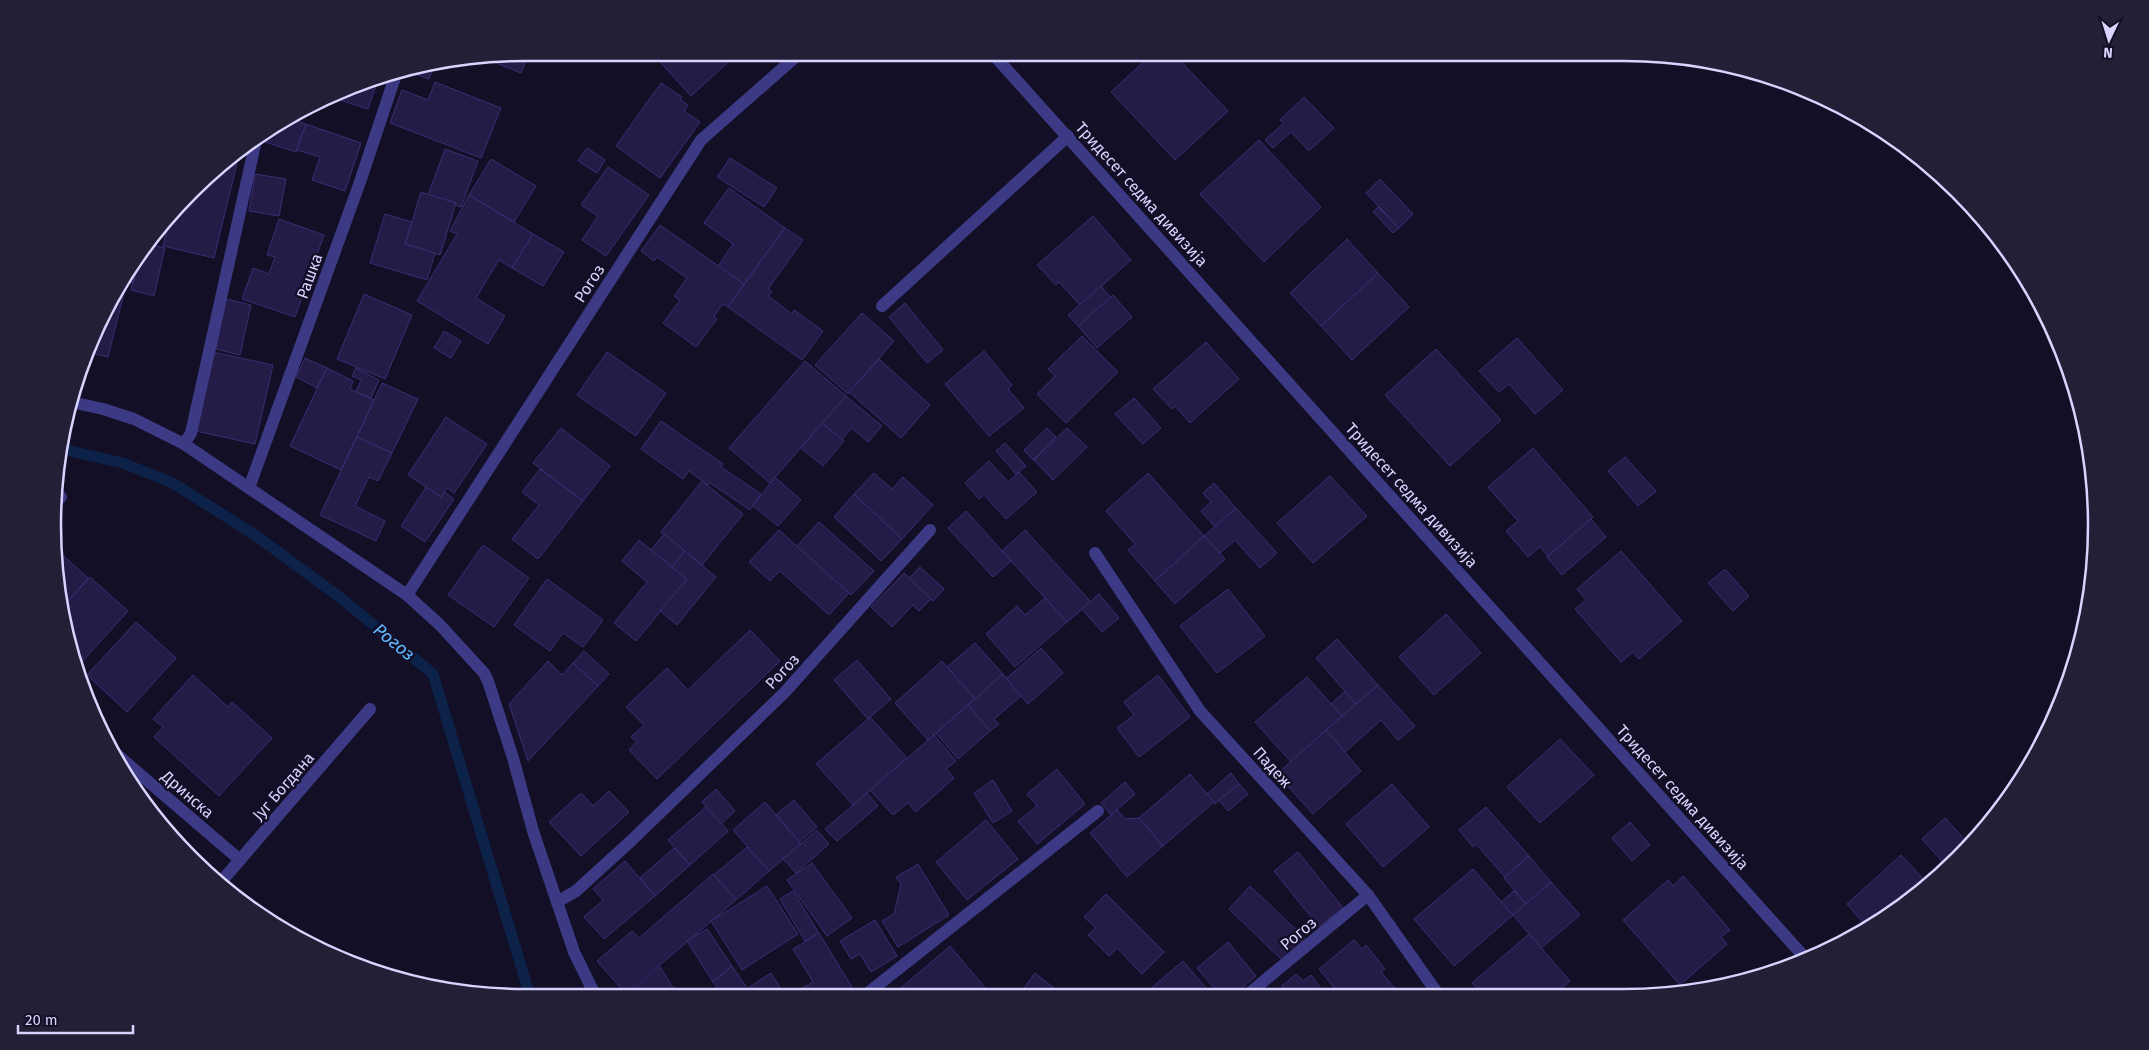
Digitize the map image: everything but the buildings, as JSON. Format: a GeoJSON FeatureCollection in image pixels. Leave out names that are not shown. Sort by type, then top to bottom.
{"type":"FeatureCollection","features":[{"type":"Feature","properties":{"kind":"street","name":"Рогоз"},"geometry":{"type":"LineString","coordinates":[[407,595],[701,140],[790,61]]}},
{"type":"Feature","properties":{"kind":"street","name":"Тридесет седма дивизија"},"geometry":{"type":"LineString","coordinates":[[1000,61],[1801,953]]}},
{"type":"Feature","properties":{"kind":"street","name":"Рашка"},"geometry":{"type":"LineString","coordinates":[[250,488],[360,182],[394,80]]}},
{"type":"Feature","properties":{"kind":"street"},"geometry":{"type":"LineString","coordinates":[[882,306],[1068,136]]}},
{"type":"Feature","properties":{"kind":"street"},"geometry":{"type":"LineString","coordinates":[[184,444],[191,433],[254,149]]}},
{"type":"Feature","properties":{"kind":"street"},"geometry":{"type":"LineString","coordinates":[[78,403],[103,408],[134,419],[184,444],[407,595],[440,625],[484,673],[513,758],[533,831],[574,952],[592,989]]}},
{"type":"Feature","properties":{"kind":"street","name":"Рогоз"},"geometry":{"type":"LineString","coordinates":[[557,902],[576,891],[633,839],[785,692],[930,530]]}},
{"type":"Feature","properties":{"kind":"street","name":"Падеж"},"geometry":{"type":"LineString","coordinates":[[1095,553],[1200,711],[1368,895],[1434,989]]}},
{"type":"Feature","properties":{"kind":"street","name":"Југ Богдана"},"geometry":{"type":"LineString","coordinates":[[224,878],[370,709]]}},
{"type":"Feature","properties":{"kind":"street","name":"Дринска"},"geometry":{"type":"LineString","coordinates":[[127,763],[240,860]]}},
{"type":"Feature","properties":{"kind":"street"},"geometry":{"type":"LineString","coordinates":[[873,989],[1098,811]]}},
{"type":"Feature","properties":{"kind":"street","name":"Рогоз"},"geometry":{"type":"LineString","coordinates":[[1255,989],[1368,895]]}},
{"type":"Feature","properties":{"kind":"waterway","name":"Рогоз"},"geometry":{"type":"LineString","coordinates":[[67,450],[123,463],[173,483],[258,537],[342,599],[433,674],[528,989]]}}]}
